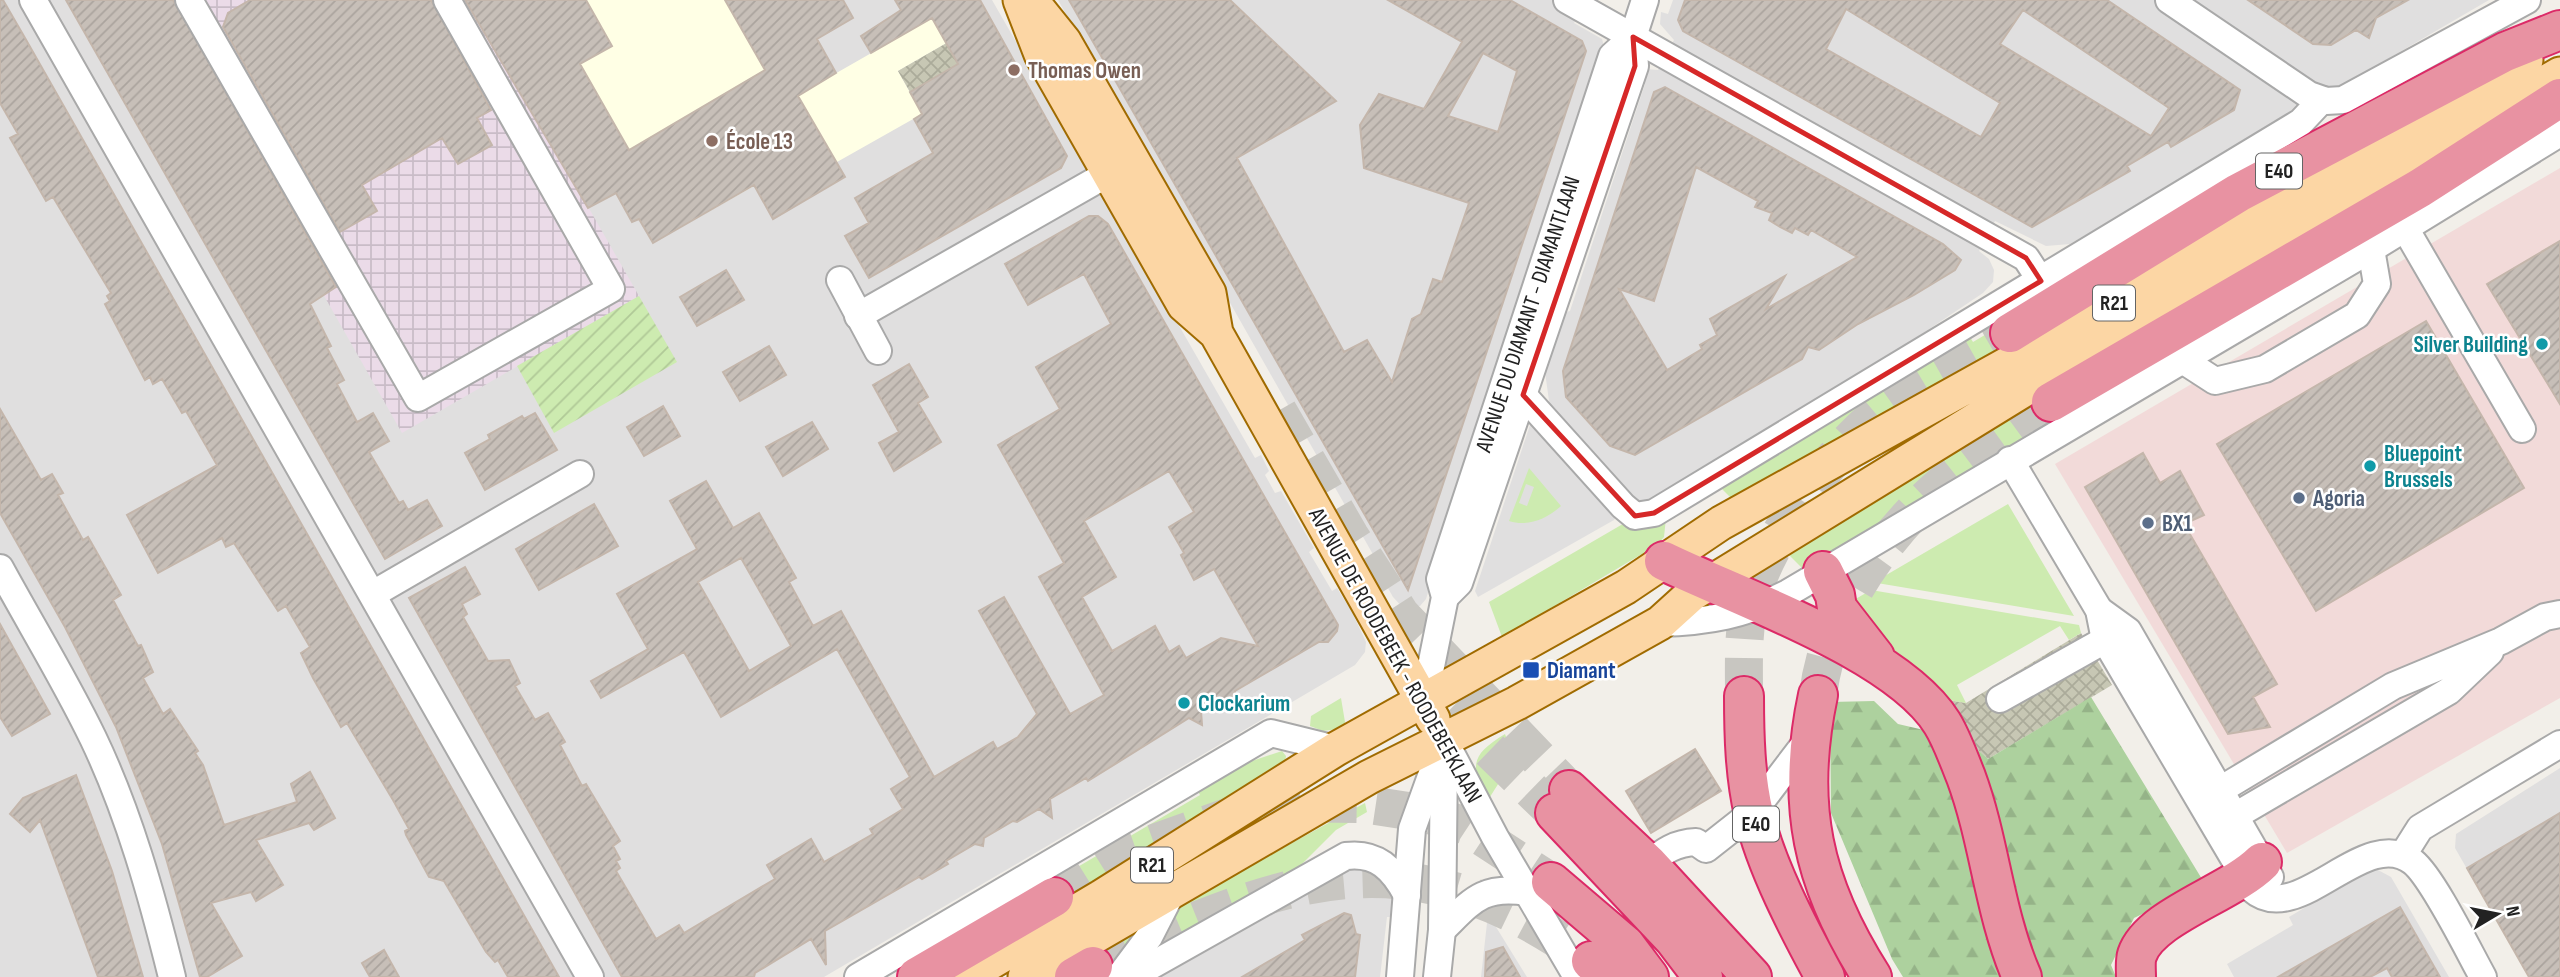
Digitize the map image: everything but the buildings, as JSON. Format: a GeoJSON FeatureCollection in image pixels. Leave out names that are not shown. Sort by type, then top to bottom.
{"type":"FeatureCollection","features":[{"type":"Feature","properties":{"kind":"highway","name":"E40"},"geometry":{"type":"LineString","coordinates":[[2010,333],[2238,193],[2505,52],[2560,30]]}},
{"type":"Feature","properties":{"kind":"highway"},"geometry":{"type":"LineString","coordinates":[[2051,402],[2420,188],[2560,98]]}},
{"type":"Feature","properties":{"kind":"highway"},"geometry":{"type":"LineString","coordinates":[[1664,561],[1880,665],[1900,678],[1942,723],[1966,777],[2001,914],[2022,977]]}},
{"type":"Feature","properties":{"kind":"highway"},"geometry":{"type":"LineString","coordinates":[[1823,571],[1835,595],[1837,608],[1880,665]]}},
{"type":"Feature","properties":{"kind":"highway","name":"E40"},"geometry":{"type":"LineString","coordinates":[[1818,695],[1806,769],[1808,819],[1821,869],[1838,914],[1871,977]]}},
{"type":"Feature","properties":{"kind":"highway","name":"E40"},"geometry":{"type":"LineString","coordinates":[[1744,696],[1744,735],[1753,812],[1774,870],[1825,977]]}},
{"type":"Feature","properties":{"kind":"highway"},"geometry":{"type":"LineString","coordinates":[[1703,977],[1562,801],[1648,864],[1752,977]]}},
{"type":"Feature","properties":{"kind":"highway"},"geometry":{"type":"LineString","coordinates":[[2136,977],[2137,955],[2158,925],[2253,870]]}},
{"type":"Feature","properties":{"kind":"highway"},"geometry":{"type":"LineString","coordinates":[[1539,887],[1625,945],[1649,977]]}},
{"type":"Feature","properties":{"kind":"highway"},"geometry":{"type":"LineString","coordinates":[[917,977],[1054,897]]}},
{"type":"Feature","properties":{"kind":"main road","name":"AVENUE DE ROODEBEEK - ROODEBEEKLAAN"},"geometry":{"type":"LineString","coordinates":[[1020,0],[1041,54],[1184,305],[1216,333],[1444,740]]}},
{"type":"Feature","properties":{"kind":"main road","name":"AVENUE DE ROODEBEEK - ROODEBEEKLAAN"},"geometry":{"type":"LineString","coordinates":[[1031,0],[1064,41],[1209,293],[1216,333]]}},
{"type":"Feature","properties":{"kind":"main road","name":"R21"},"geometry":{"type":"LineString","coordinates":[[966,977],[1101,898],[1336,749],[1626,587],[1721,523],[2020,357],[2500,76],[2560,37]]}},
{"type":"Feature","properties":{"kind":"main road","name":"R21"},"geometry":{"type":"LineString","coordinates":[[1024,977],[1369,777],[1444,740],[1660,623],[1692,594],[2040,380],[2560,74]]}},
{"type":"Feature","properties":{"kind":"main road","name":"AVENUE DE ROODEBEEK - ROODEBEEKLAAN"},"geometry":{"type":"LineString","coordinates":[[1109,173],[1156,202]]}},
{"type":"Feature","properties":{"kind":"street"},"geometry":{"type":"LineString","coordinates":[[33,0],[590,977]]}},
{"type":"Feature","properties":{"kind":"street"},"geometry":{"type":"LineString","coordinates":[[190,0],[418,398],[611,289],[447,0]]}},
{"type":"Feature","properties":{"kind":"street"},"geometry":{"type":"LineString","coordinates":[[1567,0],[2025,258],[2040,281]]}},
{"type":"Feature","properties":{"kind":"street","name":"AVENUE DU DIAMANT - DIAMANTLAAN"},"geometry":{"type":"LineString","coordinates":[[1445,597],[1459,583],[1635,66],[1633,37],[1645,0]]}},
{"type":"Feature","properties":{"kind":"street"},"geometry":{"type":"LineString","coordinates":[[2169,0],[2330,100]]}},
{"type":"Feature","properties":{"kind":"street"},"geometry":{"type":"LineString","coordinates":[[1523,395],[1623,506],[1635,516],[1654,513],[2301,122],[2317,104],[2330,100],[2527,0]]}},
{"type":"Feature","properties":{"kind":"street","name":"AVENUE DU DIAMANT - DIAMANTLAAN"},"geometry":{"type":"LineString","coordinates":[[1424,701],[1445,597],[1440,579],[1612,56],[1633,37]]}},
{"type":"Feature","properties":{"kind":"street"},"geometry":{"type":"LineString","coordinates":[[1660,623],[1723,619],[1762,606],[2371,249],[2560,133]]}},
{"type":"Feature","properties":{"kind":"street"},"geometry":{"type":"LineString","coordinates":[[858,316],[1109,173]]}},
{"type":"Feature","properties":{"kind":"street"},"geometry":{"type":"LineString","coordinates":[[2406,228],[2522,429]]}},
{"type":"Feature","properties":{"kind":"street"},"geometry":{"type":"LineString","coordinates":[[2181,359],[2216,381],[2265,369],[2357,315],[2377,284],[2371,249]]}},
{"type":"Feature","properties":{"kind":"street"},"geometry":{"type":"LineString","coordinates":[[840,280],[878,351]]}},
{"type":"Feature","properties":{"kind":"street"},"geometry":{"type":"LineString","coordinates":[[2010,460],[2099,610],[2105,640],[2190,785],[2253,870]]}},
{"type":"Feature","properties":{"kind":"street"},"geometry":{"type":"LineString","coordinates":[[373,594],[580,474]]}},
{"type":"Feature","properties":{"kind":"street"},"geometry":{"type":"LineString","coordinates":[[0,568],[93,738],[129,829],[172,977]]}},
{"type":"Feature","properties":{"kind":"street"},"geometry":{"type":"LineString","coordinates":[[2099,610],[2128,631],[2235,816],[2259,896],[2269,898],[2304,892],[2376,853],[2403,855],[2417,866],[2483,977]]}},
{"type":"Feature","properties":{"kind":"street"},"geometry":{"type":"LineString","coordinates":[[2220,790],[2393,686],[2501,641],[2545,617],[2560,614]]}},
{"type":"Feature","properties":{"kind":"street"},"geometry":{"type":"LineString","coordinates":[[2000,699],[2105,640]]}},
{"type":"Feature","properties":{"kind":"street"},"geometry":{"type":"LineString","coordinates":[[2235,816],[2449,691],[2501,641]]}},
{"type":"Feature","properties":{"kind":"street"},"geometry":{"type":"LineString","coordinates":[[858,977],[1271,733],[1336,749]]}},
{"type":"Feature","properties":{"kind":"street"},"geometry":{"type":"LineString","coordinates":[[1648,864],[1670,846],[1682,842],[1696,842],[1706,849],[1753,812],[1810,737]]}},
{"type":"Feature","properties":{"kind":"street"},"geometry":{"type":"LineString","coordinates":[[1399,977],[1412,829],[1444,740]]}},
{"type":"Feature","properties":{"kind":"street"},"geometry":{"type":"LineString","coordinates":[[1437,977],[1442,930],[1444,740]]}},
{"type":"Feature","properties":{"kind":"street","name":"AVENUE DE ROODEBEEK - ROODEBEEKLAAN"},"geometry":{"type":"LineString","coordinates":[[1444,740],[1592,972]]}},
{"type":"Feature","properties":{"kind":"street"},"geometry":{"type":"LineString","coordinates":[[2403,855],[2420,828],[2560,744]]}},
{"type":"Feature","properties":{"kind":"street"},"geometry":{"type":"LineString","coordinates":[[2190,785],[2235,816]]}},
{"type":"Feature","properties":{"kind":"street"},"geometry":{"type":"LineString","coordinates":[[1131,977],[1346,856],[1363,854],[1375,858],[1397,876],[1408,895]]}},
{"type":"Feature","properties":{"kind":"street"},"geometry":{"type":"LineString","coordinates":[[1442,930],[1475,897],[1508,889],[1539,887]]}},
{"type":"Feature","properties":{"kind":"street"},"geometry":{"type":"LineString","coordinates":[[1096,973],[1149,937],[1171,894]]}},
{"type":"Feature","properties":{"kind":"highlighted area"},"geometry":{"type":"Polygon","coordinates":[[[1633,37],[2026,258],[2041,281],[1654,513],[1635,516],[1623,506],[1523,395],[1635,66],[1633,37]]]}},
{"type":"Feature","properties":{"kind":"shaded area"},"geometry":{"type":"Polygon","coordinates":[[[0,0],[992,0],[1255,458],[1261,455],[1269,471],[1265,475],[1275,493],[1281,491],[1314,548],[1309,552],[1332,591],[1337,588],[1352,612],[1366,642],[1365,652],[1355,665],[824,977],[0,977],[0,0]]]}},
{"type":"Feature","properties":{"kind":"shaded area"},"geometry":{"type":"Polygon","coordinates":[[[156,0],[470,0],[639,296],[402,433],[156,0]]]}},
{"type":"Feature","properties":{"kind":"shaded area","name":"École 13"},"geometry":{"type":"Polygon","coordinates":[[[470,0],[743,0],[798,95],[964,0],[980,0],[990,18],[898,71],[922,114],[837,162],[845,177],[773,219],[754,186],[653,243],[639,219],[632,222],[616,193],[588,208],[470,0]]]}},
{"type":"Feature","properties":{"kind":"shaded area"},"geometry":{"type":"Polygon","coordinates":[[[1058,0],[1586,0],[1574,23],[1602,39],[1605,50],[1601,63],[1595,61],[1455,487],[1461,489],[1436,548],[1441,550],[1426,599],[1420,606],[1404,609],[1393,597],[1376,567],[1379,565],[1058,0]]]}},
{"type":"Feature","properties":{"kind":"shaded area"},"geometry":{"type":"Polygon","coordinates":[[[1673,0],[2489,0],[2070,244],[2046,246],[1995,221],[1979,251],[1989,259],[1994,270],[1993,282],[1983,293],[1871,368],[1644,503],[1634,503],[1550,408],[1545,372],[1563,313],[1570,311],[1645,84],[1639,80],[1646,69],[1658,70],[1674,40],[1660,24],[1661,12],[1668,14],[1673,0]]]}},
{"type":"Feature","properties":{"kind":"shaded area"},"geometry":{"type":"Polygon","coordinates":[[[990,18],[1003,40],[910,92],[898,71],[990,18]]]}},
{"type":"Feature","properties":{"kind":"shaded area"},"geometry":{"type":"Polygon","coordinates":[[[2560,168],[2560,698],[2287,853],[2055,464],[2560,168]]]}},
{"type":"Feature","properties":{"kind":"shaded area"},"geometry":{"type":"Polygon","coordinates":[[[1531,422],[1617,515],[1614,520],[1478,597],[1475,591],[1531,422]]]}},
{"type":"Feature","properties":{"kind":"shaded area"},"geometry":{"type":"Polygon","coordinates":[[[2081,633],[2112,685],[1988,759],[1967,740],[1943,699],[1966,703],[2081,633]]]}},
{"type":"Feature","properties":{"kind":"shaded area"},"geometry":{"type":"Polygon","coordinates":[[[2560,768],[2560,977],[2529,977],[2455,848],[2456,834],[2560,768]]]}},
{"type":"Feature","properties":{"kind":"shaded area"},"geometry":{"type":"Polygon","coordinates":[[[1358,861],[1389,884],[1395,909],[1394,917],[1387,917],[1380,977],[1154,977],[1358,861]]]}},
{"type":"Feature","properties":{"kind":"shaded area"},"geometry":{"type":"Polygon","coordinates":[[[2368,870],[2378,870],[2391,877],[2449,977],[2234,977],[2227,964],[2293,925],[2289,917],[2368,870]]]}},
{"type":"Feature","properties":{"kind":"shaded area"},"geometry":{"type":"Polygon","coordinates":[[[1488,914],[1527,977],[1481,977],[1488,914]]]}},
{"type":"Feature","properties":{"kind":"green space"},"geometry":{"type":"Polygon","coordinates":[[[639,296],[677,362],[554,433],[517,366],[639,296]]]}},
{"type":"Feature","properties":{"kind":"green space"},"geometry":{"type":"Polygon","coordinates":[[[2005,323],[2016,343],[1733,500],[1716,483],[1967,332],[1973,342],[2005,323]]]}},
{"type":"Feature","properties":{"kind":"green space"},"geometry":{"type":"Polygon","coordinates":[[[2045,393],[2061,420],[1805,571],[1788,554],[2045,393]]]}},
{"type":"Feature","properties":{"kind":"green space"},"geometry":{"type":"Polygon","coordinates":[[[1529,468],[1561,506],[1537,521],[1509,521],[1529,468]],[[1526,484],[1519,503],[1527,506],[1534,487],[1526,484]]]}},
{"type":"Feature","properties":{"kind":"green space"},"geometry":{"type":"Polygon","coordinates":[[[2008,504],[2074,616],[1877,583],[1876,581],[2008,504]]]}},
{"type":"Feature","properties":{"kind":"green space"},"geometry":{"type":"Polygon","coordinates":[[[1666,518],[1664,537],[1657,545],[1502,637],[1489,602],[1628,521],[1666,518]]]}},
{"type":"Feature","properties":{"kind":"green space"},"geometry":{"type":"Polygon","coordinates":[[[1871,590],[2079,625],[2081,633],[2069,640],[2060,626],[1957,685],[1966,703],[1943,699],[1866,632],[1847,604],[1871,590]]]}},
{"type":"Feature","properties":{"kind":"green space"},"geometry":{"type":"Polygon","coordinates":[[[2091,697],[2205,884],[2134,918],[2111,965],[2116,977],[1903,977],[1892,959],[1831,813],[1830,702],[1874,701],[1898,724],[1967,740],[1988,759],[2091,697]]]}},
{"type":"Feature","properties":{"kind":"green space"},"geometry":{"type":"Polygon","coordinates":[[[1341,698],[1346,728],[1323,731],[1310,726],[1311,716],[1341,698]]]}},
{"type":"Feature","properties":{"kind":"green space"},"geometry":{"type":"Polygon","coordinates":[[[1505,734],[1514,759],[1488,800],[1478,778],[1477,762],[1485,748],[1505,734]]]}},
{"type":"Feature","properties":{"kind":"green space"},"geometry":{"type":"Polygon","coordinates":[[[1282,751],[1286,756],[1285,763],[1058,906],[1047,885],[1200,795],[1195,786],[1228,769],[1282,751]]]}},
{"type":"Feature","properties":{"kind":"green space"},"geometry":{"type":"Polygon","coordinates":[[[1365,803],[1367,812],[1336,830],[1299,867],[1155,953],[1182,903],[1365,803]]]}},
{"type":"Feature","properties":{"kind":"green space"},"geometry":{"type":"Polygon","coordinates":[[[1143,924],[1114,966],[1088,956],[1143,924]]]}},
{"type":"Feature","properties":{"kind":"tunnel"},"geometry":{"type":"LineString","coordinates":[[1744,696],[1746,626],[1754,589],[1782,531],[1801,501],[1844,447],[1887,407],[2010,333]]}},
{"type":"Feature","properties":{"kind":"tunnel"},"geometry":{"type":"LineString","coordinates":[[1818,695],[1831,640],[1842,615],[1854,590],[1886,543],[1939,488],[2051,402]]}},
{"type":"Feature","properties":{"kind":"tunnel"},"geometry":{"type":"LineString","coordinates":[[1278,411],[1350,536],[1401,615],[1569,790]]}},
{"type":"Feature","properties":{"kind":"tunnel"},"geometry":{"type":"LineString","coordinates":[[1408,671],[1555,813]]}},
{"type":"Feature","properties":{"kind":"tunnel"},"geometry":{"type":"LineString","coordinates":[[1054,897],[1123,854],[1239,813],[1292,803],[1362,804],[1422,813],[1464,825],[1551,882]]}},
{"type":"Feature","properties":{"kind":"tunnel"},"geometry":{"type":"LineString","coordinates":[[1093,966],[1218,912],[1276,893],[1333,881],[1390,880],[1448,889],[1509,912],[1574,950]]}},
{"type":"Feature","properties":{"kind":"place","name":"Thomas Owen"},"geometry":{"type":"Point","coordinates":[1014,70]}},
{"type":"Feature","properties":{"kind":"place","name":"École 13"},"geometry":{"type":"Point","coordinates":[712,141]}},
{"type":"Feature","properties":{"kind":"place","name":"Silver Building"},"geometry":{"type":"Point","coordinates":[2542,344]}},
{"type":"Feature","properties":{"kind":"place","name":"Bluepoint Brussels"},"geometry":{"type":"Point","coordinates":[2370,466]}},
{"type":"Feature","properties":{"kind":"place","name":"Agoria"},"geometry":{"type":"Point","coordinates":[2299,498]}},
{"type":"Feature","properties":{"kind":"place","name":"BX1"},"geometry":{"type":"Point","coordinates":[2148,523]}},
{"type":"Feature","properties":{"kind":"place","name":"Diamant"},"geometry":{"type":"Point","coordinates":[1531,670]}},
{"type":"Feature","properties":{"kind":"place","name":"Clockarium"},"geometry":{"type":"Point","coordinates":[1184,703]}}]}
